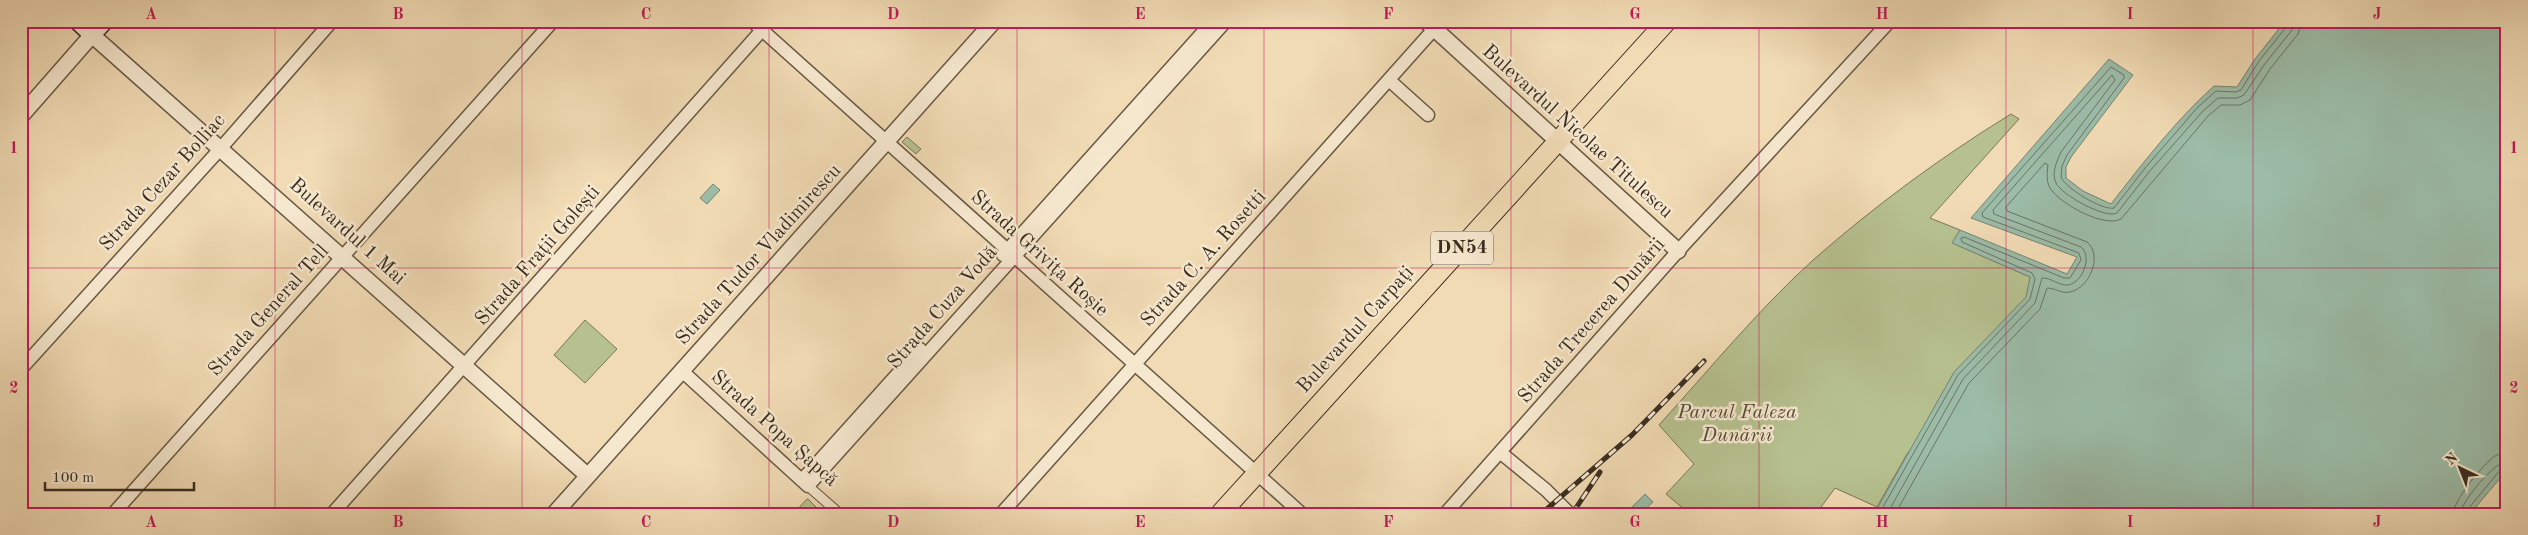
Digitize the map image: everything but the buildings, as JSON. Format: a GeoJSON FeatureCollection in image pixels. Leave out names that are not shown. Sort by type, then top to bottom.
{"type":"FeatureCollection","features":[{"type":"Feature","properties":{"kind":"main road","name":"Bulevardul 1 Mai"},"geometry":{"type":"LineString","coordinates":[[77,21],[92,35]]}},
{"type":"Feature","properties":{"kind":"main road"},"geometry":{"type":"LineString","coordinates":[[92,35],[105,21]]}},
{"type":"Feature","properties":{"kind":"main road","name":"Bulevardul Carpați"},"geometry":{"type":"LineString","coordinates":[[1220,514],[1667,21]]}},
{"type":"Feature","properties":{"kind":"street","name":"Strada Cezar Bolliac"},"geometry":{"type":"LineString","coordinates":[[21,369],[221,148],[332,21]]}},
{"type":"Feature","properties":{"kind":"street","name":"Strada General Tell"},"geometry":{"type":"LineString","coordinates":[[113,514],[553,21]]}},
{"type":"Feature","properties":{"kind":"street","name":"Strada Grivița Roșie"},"geometry":{"type":"LineString","coordinates":[[752,21],[766,26],[886,141],[1302,514]]}},
{"type":"Feature","properties":{"kind":"street","name":"Strada Tudor Vladimirescu"},"geometry":{"type":"LineString","coordinates":[[554,514],[994,21]]}},
{"type":"Feature","properties":{"kind":"street","name":"Strada Cuza Vodă"},"geometry":{"type":"LineString","coordinates":[[805,482],[1214,21]]}},
{"type":"Feature","properties":{"kind":"street","name":"Strada Cuza Vodă"},"geometry":{"type":"LineString","coordinates":[[1010,253],[1226,21]]}},
{"type":"Feature","properties":{"kind":"street","name":"Strada Trecerea Dunării"},"geometry":{"type":"LineString","coordinates":[[1445,514],[1678,251],[1890,21]]}},
{"type":"Feature","properties":{"kind":"street","name":"Bulevardul Nicolae Titulescu"},"geometry":{"type":"LineString","coordinates":[[1430,25],[1678,251]]}},
{"type":"Feature","properties":{"kind":"street","name":"Strada C. A. Rosetti"},"geometry":{"type":"LineString","coordinates":[[1001,514],[1389,80],[1430,25]]}},
{"type":"Feature","properties":{"kind":"street","name":"Strada Frații Golești"},"geometry":{"type":"LineString","coordinates":[[332,514],[766,26]]}},
{"type":"Feature","properties":{"kind":"street"},"geometry":{"type":"LineString","coordinates":[[21,116],[92,35]]}},
{"type":"Feature","properties":{"kind":"street","name":"Bulevardul 1 Mai"},"geometry":{"type":"LineString","coordinates":[[92,35],[588,476]]}},
{"type":"Feature","properties":{"kind":"street"},"geometry":{"type":"LineString","coordinates":[[1389,80],[1428,114]]}},
{"type":"Feature","properties":{"kind":"street","name":"Strada Popa Șapcă"},"geometry":{"type":"LineString","coordinates":[[682,371],[840,514]]}},
{"type":"Feature","properties":{"kind":"street"},"geometry":{"type":"LineString","coordinates":[[1501,453],[1546,490],[1570,514]]}},
{"type":"Feature","properties":{"kind":"green space","name":"Parcul Faleza Dunării"},"geometry":{"type":"Polygon","coordinates":[[[2011,114],[2019,119],[1930,218],[1960,230],[1953,243],[2030,277],[2028,301],[1907,454],[1877,507],[1835,488],[1816,514],[1684,514],[1686,511],[1666,494],[1694,464],[1659,425],[1753,320],[1812,261],[1908,183],[2011,114]]]}},
{"type":"Feature","properties":{"kind":"green space"},"geometry":{"type":"Polygon","coordinates":[[[907,137],[921,149],[916,154],[902,142],[907,137]]]}},
{"type":"Feature","properties":{"kind":"green space"},"geometry":{"type":"Polygon","coordinates":[[[585,320],[617,349],[585,383],[554,355],[585,320]]]}},
{"type":"Feature","properties":{"kind":"green space"},"geometry":{"type":"Polygon","coordinates":[[[808,499],[823,514],[793,514],[808,499]]]}},
{"type":"Feature","properties":{"kind":"water"},"geometry":{"type":"Polygon","coordinates":[[[2285,21],[2507,21],[2507,470],[2470,514],[1874,514],[1954,372],[2026,297],[2030,277],[1952,243],[1960,230],[2067,274],[2077,257],[1971,218],[2109,59],[2133,75],[2071,157],[2066,167],[2066,178],[2083,191],[2111,204],[2173,128],[2214,86],[2237,87],[2255,59],[2285,21]]]}},
{"type":"Feature","properties":{"kind":"water"},"geometry":{"type":"Polygon","coordinates":[[[713,184],[720,190],[707,204],[700,198],[713,184]]]}},
{"type":"Feature","properties":{"kind":"water"},"geometry":{"type":"Polygon","coordinates":[[[1645,494],[1653,502],[1640,514],[1634,514],[1630,509],[1645,494]]]}},
{"type":"Feature","properties":{"kind":"railway"},"geometry":{"type":"LineString","coordinates":[[1541,514],[1632,435],[1704,361]]}},
{"type":"Feature","properties":{"kind":"railway"},"geometry":{"type":"LineString","coordinates":[[1572,514],[1600,472]]}}]}
